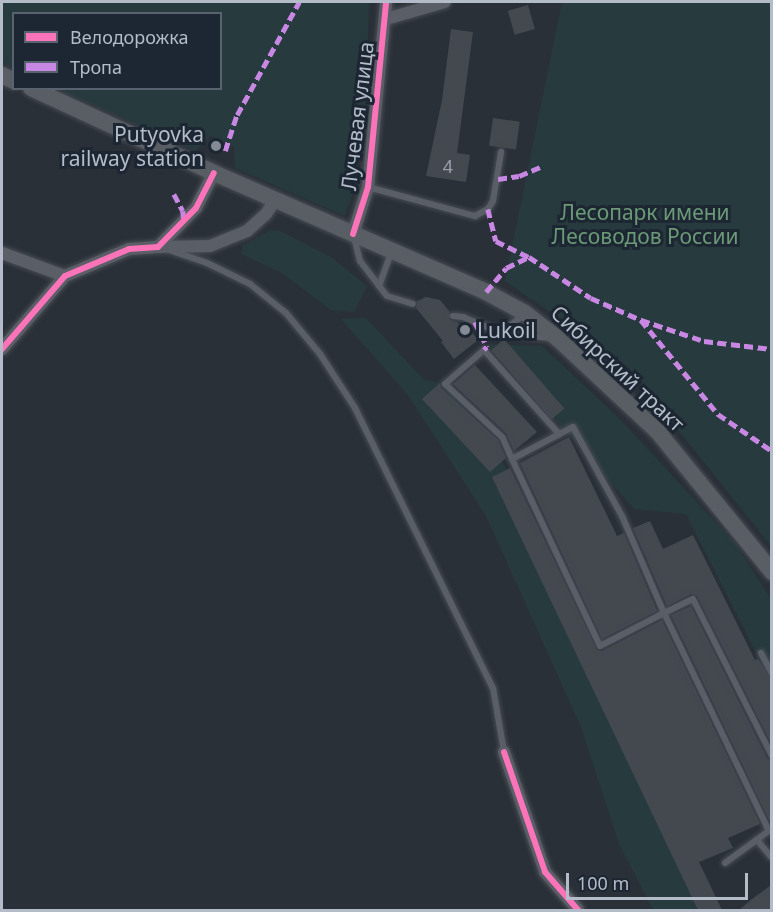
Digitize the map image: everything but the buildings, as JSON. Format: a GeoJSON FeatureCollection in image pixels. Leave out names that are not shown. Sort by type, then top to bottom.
{"type":"FeatureCollection","features":[{"type":"Feature","properties":{"kind":"main road","name":"Сибирский тракт"},"geometry":{"type":"LineString","coordinates":[[35,90],[214,173],[486,292],[525,313],[557,338],[658,432],[771,572]]}},
{"type":"Feature","properties":{"kind":"street","name":"Лучевая улица"},"geometry":{"type":"LineString","coordinates":[[353,234],[368,187],[386,2]]}},
{"type":"Feature","properties":{"kind":"street"},"geometry":{"type":"LineString","coordinates":[[386,19],[444,2]]}},
{"type":"Feature","properties":{"kind":"street"},"geometry":{"type":"LineString","coordinates":[[158,247],[196,208],[214,173]]}},
{"type":"Feature","properties":{"kind":"street"},"geometry":{"type":"LineString","coordinates":[[2,349],[65,276],[129,249],[210,246],[247,231],[266,214],[275,200]]}},
{"type":"Feature","properties":{"kind":"street"},"geometry":{"type":"LineString","coordinates":[[2,253],[65,276]]}},
{"type":"Feature","properties":{"kind":"street"},"geometry":{"type":"LineString","coordinates":[[504,752],[545,872],[578,910]]}},
{"type":"Feature","properties":{"kind":"lane"},"geometry":{"type":"LineString","coordinates":[[368,187],[475,216],[488,209],[493,201],[501,153]]}},
{"type":"Feature","properties":{"kind":"lane"},"geometry":{"type":"LineString","coordinates":[[353,234],[360,261],[387,296],[413,304]]}},
{"type":"Feature","properties":{"kind":"lane"},"geometry":{"type":"LineString","coordinates":[[158,247],[207,263],[250,284],[286,313],[320,354],[370,437],[494,688],[504,752]]}},
{"type":"Feature","properties":{"kind":"lane"},"geometry":{"type":"LineString","coordinates":[[379,286],[392,251]]}},
{"type":"Feature","properties":{"kind":"lane"},"geometry":{"type":"LineString","coordinates":[[501,333],[525,313]]}},
{"type":"Feature","properties":{"kind":"lane"},"geometry":{"type":"LineString","coordinates":[[453,316],[463,317],[501,333],[557,338]]}},
{"type":"Feature","properties":{"kind":"lane"},"geometry":{"type":"LineString","coordinates":[[559,434],[484,350],[445,384],[502,437],[600,646],[693,598],[771,756]]}},
{"type":"Feature","properties":{"kind":"lane"},"geometry":{"type":"LineString","coordinates":[[512,459],[573,426],[622,516],[664,613],[770,830],[725,863]]}},
{"type":"Feature","properties":{"kind":"lane"},"geometry":{"type":"LineString","coordinates":[[760,653],[771,674]]}},
{"type":"Feature","properties":{"kind":"lane"},"geometry":{"type":"LineString","coordinates":[[757,840],[771,858]]}},
{"type":"Feature","properties":{"kind":"green space"},"geometry":{"type":"Polygon","coordinates":[[[2,2],[369,2],[366,93],[356,184],[345,216],[235,168],[234,147],[211,136],[195,151],[60,90],[222,90],[222,12],[12,12],[12,67],[2,62],[2,2]]]}},
{"type":"Feature","properties":{"kind":"green space","name":"Лесопарк имени Лесоводов России"},"geometry":{"type":"Polygon","coordinates":[[[562,2],[771,2],[771,546],[626,365],[505,281],[562,2]]]}},
{"type":"Feature","properties":{"kind":"green space"},"geometry":{"type":"Polygon","coordinates":[[[270,230],[280,231],[331,257],[367,286],[354,312],[331,310],[282,273],[241,254],[243,245],[270,230]]]}},
{"type":"Feature","properties":{"kind":"green space"},"geometry":{"type":"Polygon","coordinates":[[[366,318],[424,380],[439,382],[489,433],[584,631],[693,881],[710,910],[653,910],[619,844],[581,727],[486,516],[408,395],[341,319],[366,318]]]}},
{"type":"Feature","properties":{"kind":"green space"},"geometry":{"type":"Polygon","coordinates":[[[488,344],[542,346],[617,416],[735,543],[771,599],[771,682],[686,514],[634,509],[488,344]]]}},
{"type":"Feature","properties":{"kind":"marked path"},"geometry":{"type":"LineString","coordinates":[[225,151],[237,115],[299,2]]}},
{"type":"Feature","properties":{"kind":"marked path"},"geometry":{"type":"LineString","coordinates":[[498,179],[519,176],[540,167]]}},
{"type":"Feature","properties":{"kind":"marked path"},"geometry":{"type":"LineString","coordinates":[[174,194],[183,211],[184,221]]}},
{"type":"Feature","properties":{"kind":"marked path"},"geometry":{"type":"LineString","coordinates":[[488,209],[496,241],[529,257],[591,298],[641,320],[704,341],[772,349]]}},
{"type":"Feature","properties":{"kind":"marked path"},"geometry":{"type":"LineString","coordinates":[[486,292],[506,268],[529,257]]}},
{"type":"Feature","properties":{"kind":"marked path"},"geometry":{"type":"LineString","coordinates":[[641,320],[718,414],[772,451]]}},
{"type":"Feature","properties":{"kind":"marked path"},"geometry":{"type":"LineString","coordinates":[[475,322],[487,347],[484,350]]}},
{"type":"Feature","properties":{"kind":"cycle path"},"geometry":{"type":"LineString","coordinates":[[353,234],[368,187],[386,2]]}},
{"type":"Feature","properties":{"kind":"cycle path"},"geometry":{"type":"LineString","coordinates":[[2,349],[65,276],[129,249],[158,247],[196,208],[214,173]]}},
{"type":"Feature","properties":{"kind":"cycle path"},"geometry":{"type":"LineString","coordinates":[[504,752],[545,872],[578,910]]}},
{"type":"Feature","properties":{"kind":"place","name":"Putyovka railway station"},"geometry":{"type":"Point","coordinates":[216,146]}},
{"type":"Feature","properties":{"kind":"place","name":"Lukoil"},"geometry":{"type":"Point","coordinates":[465,330]}}]}
